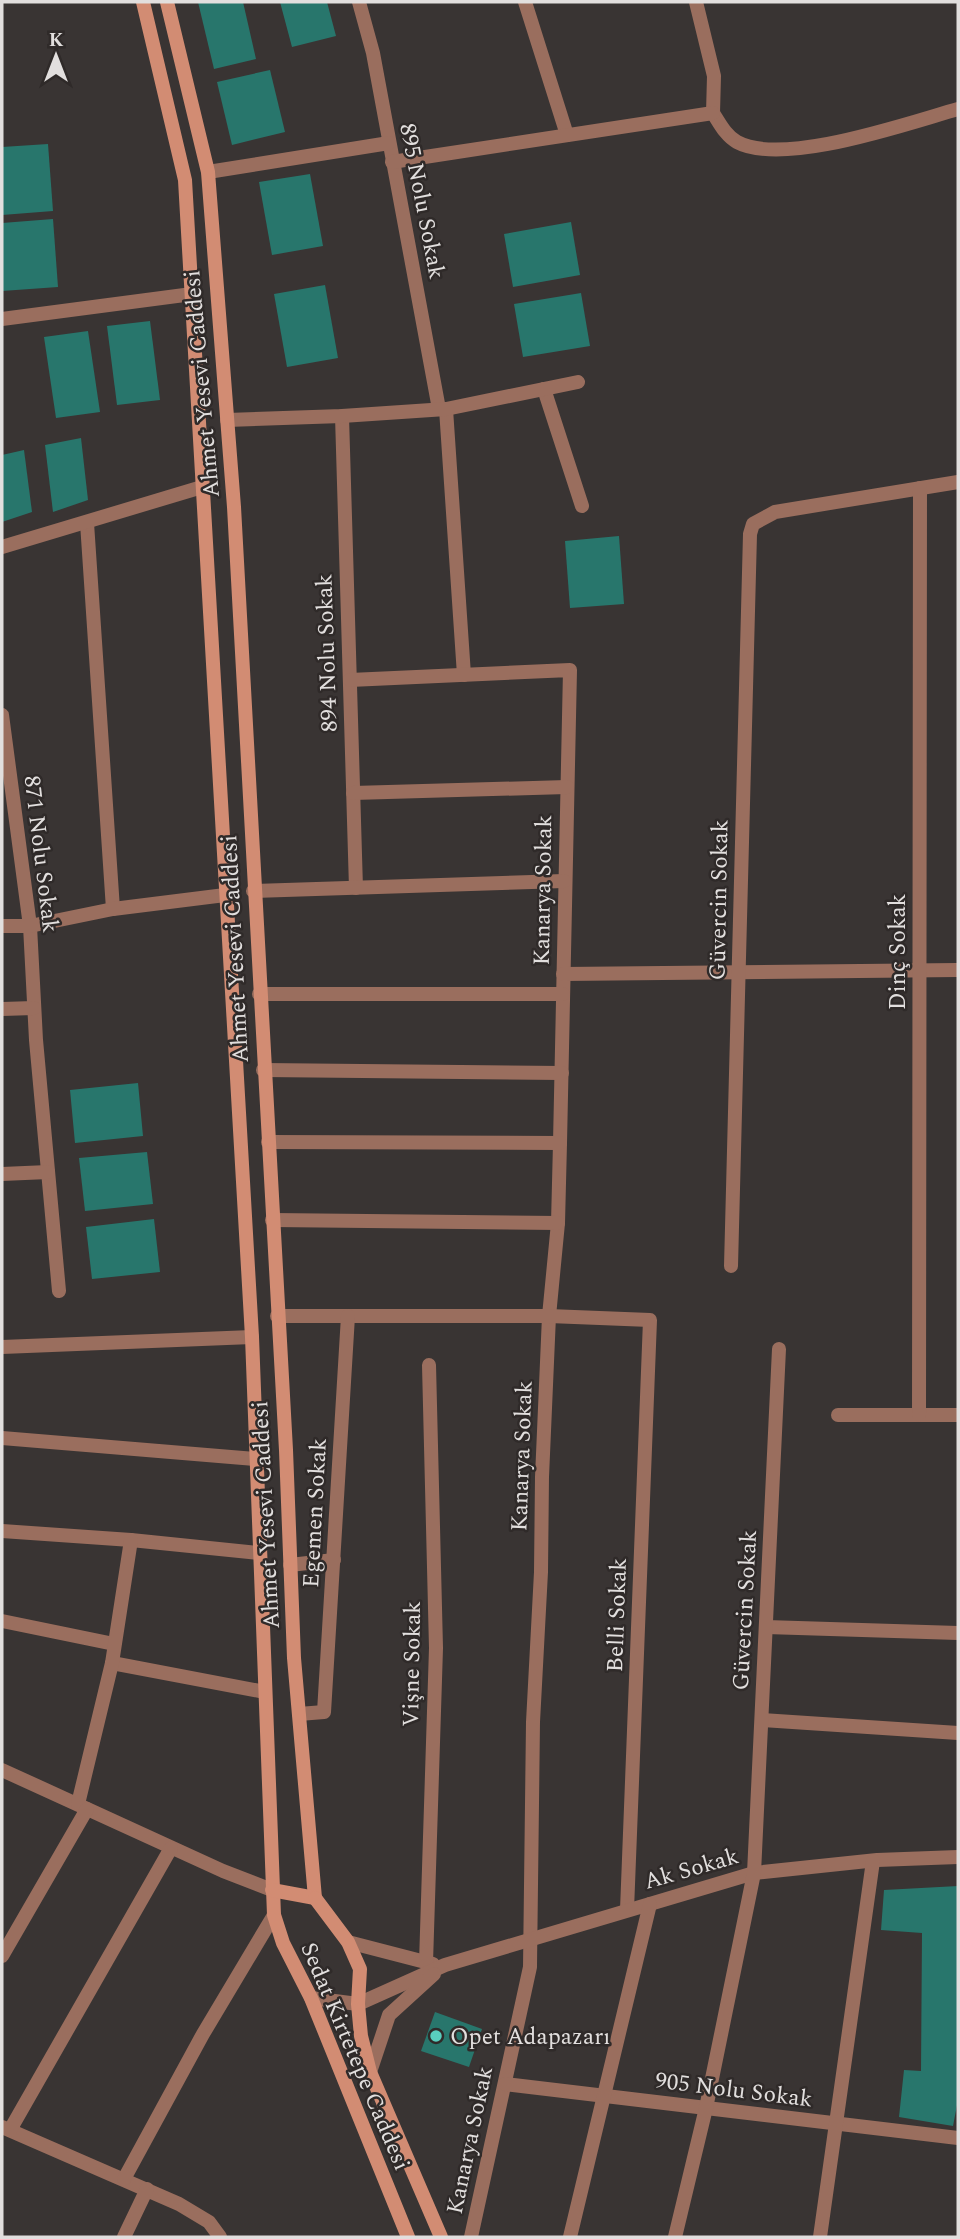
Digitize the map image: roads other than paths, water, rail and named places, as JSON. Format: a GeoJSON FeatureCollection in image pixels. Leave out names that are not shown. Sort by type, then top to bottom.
{"type":"FeatureCollection","features":[{"type":"Feature","properties":{"kind":"main road","name":"Ahmet Yesevi Caddesi"},"geometry":{"type":"LineString","coordinates":[[143,2],[184,180],[192,294],[251,1337],[272,1890]]}},
{"type":"Feature","properties":{"kind":"main road","name":"Ahmet Yesevi Caddesi"},"geometry":{"type":"LineString","coordinates":[[167,2],[208,172],[234,507],[294,1658],[315,1898]]}},
{"type":"Feature","properties":{"kind":"main road"},"geometry":{"type":"LineString","coordinates":[[272,1890],[315,1898]]}},
{"type":"Feature","properties":{"kind":"main road","name":"Sedat Kirtetepe Caddesi"},"geometry":{"type":"LineString","coordinates":[[272,1890],[274,1915],[283,1943],[311,1998],[408,2237]]}},
{"type":"Feature","properties":{"kind":"main road","name":"Sedat Kirtetepe Caddesi"},"geometry":{"type":"LineString","coordinates":[[315,1898],[348,1942],[360,1969],[358,2004],[361,2036],[370,2072],[440,2237]]}},
{"type":"Feature","properties":{"kind":"street","name":"895 Nolu Sokak"},"geometry":{"type":"LineString","coordinates":[[359,2],[373,53],[443,409],[464,675]]}},
{"type":"Feature","properties":{"kind":"street"},"geometry":{"type":"LineString","coordinates":[[524,2],[567,135]]}},
{"type":"Feature","properties":{"kind":"street"},"geometry":{"type":"LineString","coordinates":[[696,2],[713,76],[713,113],[734,140],[763,149],[825,144],[958,109]]}},
{"type":"Feature","properties":{"kind":"street"},"geometry":{"type":"LineString","coordinates":[[393,162],[713,113]]}},
{"type":"Feature","properties":{"kind":"street"},"geometry":{"type":"LineString","coordinates":[[208,172],[389,143]]}},
{"type":"Feature","properties":{"kind":"street"},"geometry":{"type":"LineString","coordinates":[[2,319],[192,294]]}},
{"type":"Feature","properties":{"kind":"street"},"geometry":{"type":"LineString","coordinates":[[227,420],[443,409],[578,382]]}},
{"type":"Feature","properties":{"kind":"street"},"geometry":{"type":"LineString","coordinates":[[544,389],[582,506]]}},
{"type":"Feature","properties":{"kind":"street","name":"894 Nolu Sokak"},"geometry":{"type":"LineString","coordinates":[[342,416],[356,888]]}},
{"type":"Feature","properties":{"kind":"street"},"geometry":{"type":"LineString","coordinates":[[920,488],[958,482]]}},
{"type":"Feature","properties":{"kind":"street"},"geometry":{"type":"LineString","coordinates":[[2,547],[202,487]]}},
{"type":"Feature","properties":{"kind":"street","name":"Güvercin Sokak"},"geometry":{"type":"LineString","coordinates":[[731,1266],[750,534],[753,524],[775,512],[920,488]]}},
{"type":"Feature","properties":{"kind":"street","name":"Dinç Sokak"},"geometry":{"type":"LineString","coordinates":[[919,1415],[920,488]]}},
{"type":"Feature","properties":{"kind":"street"},"geometry":{"type":"LineString","coordinates":[[87,523],[113,909]]}},
{"type":"Feature","properties":{"kind":"street","name":"Kanarya Sokak"},"geometry":{"type":"LineString","coordinates":[[464,675],[570,670],[561,1143],[558,1223],[549,1316],[533,1722],[530,1967],[471,2237]]}},
{"type":"Feature","properties":{"kind":"street"},"geometry":{"type":"LineString","coordinates":[[350,680],[464,675]]}},
{"type":"Feature","properties":{"kind":"street","name":"871 Nolu Sokak"},"geometry":{"type":"LineString","coordinates":[[2,715],[4,748],[30,926],[34,1008],[59,1292]]}},
{"type":"Feature","properties":{"kind":"street"},"geometry":{"type":"LineString","coordinates":[[353,793],[566,787]]}},
{"type":"Feature","properties":{"kind":"street"},"geometry":{"type":"LineString","coordinates":[[253,891],[564,881]]}},
{"type":"Feature","properties":{"kind":"street"},"geometry":{"type":"LineString","coordinates":[[2,926],[30,926],[113,909],[225,895]]}},
{"type":"Feature","properties":{"kind":"street"},"geometry":{"type":"LineString","coordinates":[[564,974],[958,970]]}},
{"type":"Feature","properties":{"kind":"street"},"geometry":{"type":"LineString","coordinates":[[259,994],[563,994]]}},
{"type":"Feature","properties":{"kind":"street"},"geometry":{"type":"LineString","coordinates":[[2,1009],[34,1008]]}},
{"type":"Feature","properties":{"kind":"street"},"geometry":{"type":"LineString","coordinates":[[263,1069],[562,1073]]}},
{"type":"Feature","properties":{"kind":"street"},"geometry":{"type":"LineString","coordinates":[[268,1142],[561,1143]]}},
{"type":"Feature","properties":{"kind":"street"},"geometry":{"type":"LineString","coordinates":[[2,1174],[48,1172]]}},
{"type":"Feature","properties":{"kind":"street"},"geometry":{"type":"LineString","coordinates":[[272,1220],[558,1223]]}},
{"type":"Feature","properties":{"kind":"street"},"geometry":{"type":"LineString","coordinates":[[277,1316],[549,1316]]}},
{"type":"Feature","properties":{"kind":"street","name":"Egemen Sokak"},"geometry":{"type":"LineString","coordinates":[[299,1713],[324,1712],[348,1316]]}},
{"type":"Feature","properties":{"kind":"street","name":"Belli Sokak"},"geometry":{"type":"LineString","coordinates":[[549,1316],[650,1321],[627,1910]]}},
{"type":"Feature","properties":{"kind":"street"},"geometry":{"type":"LineString","coordinates":[[2,1346],[251,1337]]}},
{"type":"Feature","properties":{"kind":"street","name":"Güvercin Sokak"},"geometry":{"type":"LineString","coordinates":[[675,2237],[706,2108],[754,1873],[779,1349]]}},
{"type":"Feature","properties":{"kind":"street","name":"Vişne Sokak"},"geometry":{"type":"LineString","coordinates":[[426,1963],[436,1648],[429,1365]]}},
{"type":"Feature","properties":{"kind":"street"},"geometry":{"type":"LineString","coordinates":[[838,1415],[958,1415]]}},
{"type":"Feature","properties":{"kind":"street"},"geometry":{"type":"LineString","coordinates":[[2,1438],[255,1460]]}},
{"type":"Feature","properties":{"kind":"street"},"geometry":{"type":"LineString","coordinates":[[2,1531],[259,1553]]}},
{"type":"Feature","properties":{"kind":"street"},"geometry":{"type":"LineString","coordinates":[[2,1956],[83,1806],[112,1663],[131,1540]]}},
{"type":"Feature","properties":{"kind":"street"},"geometry":{"type":"LineString","coordinates":[[290,1565],[334,1560]]}},
{"type":"Feature","properties":{"kind":"street"},"geometry":{"type":"LineString","coordinates":[[2,1621],[114,1644]]}},
{"type":"Feature","properties":{"kind":"street"},"geometry":{"type":"LineString","coordinates":[[766,1627],[958,1633]]}},
{"type":"Feature","properties":{"kind":"street"},"geometry":{"type":"LineString","coordinates":[[112,1663],[265,1692]]}},
{"type":"Feature","properties":{"kind":"street"},"geometry":{"type":"LineString","coordinates":[[762,1720],[958,1733]]}},
{"type":"Feature","properties":{"kind":"street"},"geometry":{"type":"LineString","coordinates":[[2,1770],[223,1871],[272,1890]]}},
{"type":"Feature","properties":{"kind":"street"},"geometry":{"type":"LineString","coordinates":[[172,1848],[6,2129],[179,2204],[209,2222],[220,2237]]}},
{"type":"Feature","properties":{"kind":"street","name":"Ak Sokak"},"geometry":{"type":"LineString","coordinates":[[358,2004],[445,1965],[754,1873],[873,1861],[958,1857]]}},
{"type":"Feature","properties":{"kind":"street"},"geometry":{"type":"LineString","coordinates":[[820,2237],[873,1861]]}},
{"type":"Feature","properties":{"kind":"street"},"geometry":{"type":"LineString","coordinates":[[570,2237],[650,1904]]}},
{"type":"Feature","properties":{"kind":"street"},"geometry":{"type":"LineString","coordinates":[[124,2179],[203,2034],[274,1915]]}},
{"type":"Feature","properties":{"kind":"street"},"geometry":{"type":"LineString","coordinates":[[348,1942],[426,1963],[445,1965]]}},
{"type":"Feature","properties":{"kind":"street"},"geometry":{"type":"LineString","coordinates":[[370,2072],[388,2015],[445,1965]]}},
{"type":"Feature","properties":{"kind":"street"},"geometry":{"type":"LineString","coordinates":[[311,1998],[358,2004]]}},
{"type":"Feature","properties":{"kind":"street","name":"905 Nolu Sokak"},"geometry":{"type":"LineString","coordinates":[[505,2084],[958,2138]]}},
{"type":"Feature","properties":{"kind":"street"},"geometry":{"type":"LineString","coordinates":[[124,2237],[147,2189]]}},
{"type":"Feature","properties":{"kind":"place","name":"Opet Adapazarı"},"geometry":{"type":"Point","coordinates":[436,2036]}}]}
